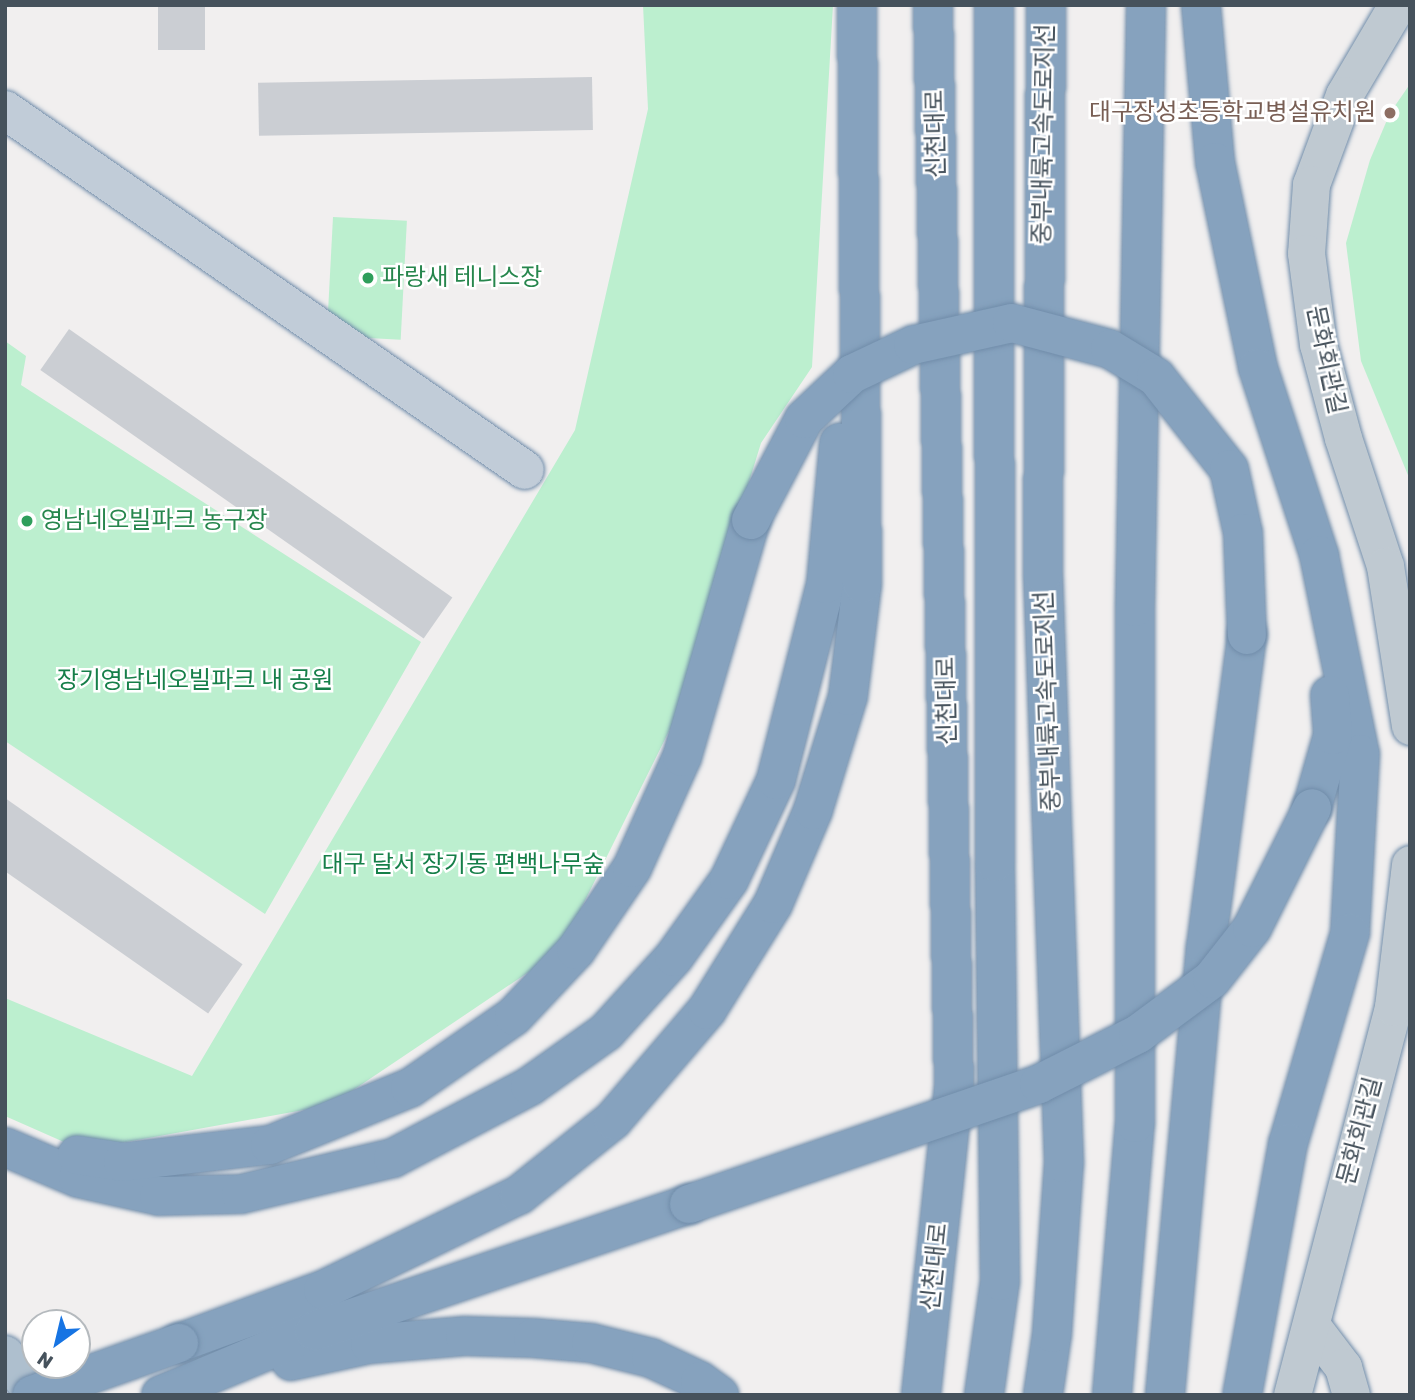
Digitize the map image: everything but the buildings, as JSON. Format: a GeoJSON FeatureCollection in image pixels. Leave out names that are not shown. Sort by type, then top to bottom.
{"type":"FeatureCollection","features":[{"type":"Feature","properties":{"kind":"highway"},"geometry":{"type":"LineString","coordinates":[[34,1395],[323,1290],[519,1195],[613,1120],[707,1010],[773,904],[813,810],[848,696],[862,584],[857,5]]}},
{"type":"Feature","properties":{"kind":"highway","name":"신천대로"},"geometry":{"type":"LineString","coordinates":[[921,1395],[954,1088],[933,5]]}},
{"type":"Feature","properties":{"kind":"highway","name":"중부내륙고속도로지선"},"geometry":{"type":"LineString","coordinates":[[984,1395],[1000,1281],[995,862],[994,5]]}},
{"type":"Feature","properties":{"kind":"highway","name":"중부내륙고속도로지선"},"geometry":{"type":"LineString","coordinates":[[1043,1395],[1052,1334],[1064,1163],[1043,574],[1046,5]]}},
{"type":"Feature","properties":{"kind":"highway"},"geometry":{"type":"LineString","coordinates":[[1112,1395],[1135,1123],[1135,607],[1146,5]]}},
{"type":"Feature","properties":{"kind":"highway"},"geometry":{"type":"LineString","coordinates":[[1201,5],[1215,162],[1258,368],[1319,555],[1360,754],[1350,933],[1288,1143],[1242,1395]]}},
{"type":"Feature","properties":{"kind":"highway"},"geometry":{"type":"LineString","coordinates":[[5,1145],[78,1178],[159,1196],[241,1194],[393,1158],[530,1086],[606,1032],[674,957],[729,880],[776,780],[826,584],[859,229]]}},
{"type":"Feature","properties":{"kind":"highway"},"geometry":{"type":"LineString","coordinates":[[5,1145],[123,1163],[270,1145],[410,1088],[514,1016],[576,950],[632,868],[682,757],[751,520],[804,419],[852,374],[913,345],[1012,323],[1110,349],[1156,377],[1229,469],[1243,533],[1247,635],[1206,947],[1165,1395]]}},
{"type":"Feature","properties":{"kind":"highway"},"geometry":{"type":"LineString","coordinates":[[161,1395],[200,1381],[314,1331],[1039,1084],[1138,1034],[1212,979],[1252,928],[1312,808],[1333,735],[1319,555]]}},
{"type":"Feature","properties":{"kind":"highway"},"geometry":{"type":"LineString","coordinates":[[200,1381],[370,1344],[479,1336],[591,1343],[651,1358],[700,1381],[719,1395]]}},
{"type":"Feature","properties":{"kind":"main road"},"geometry":{"type":"LineString","coordinates":[[5,1355],[34,1395]]}},
{"type":"Feature","properties":{"kind":"street","name":"문화회관길"},"geometry":{"type":"LineString","coordinates":[[1397,5],[1344,95],[1315,171],[1311,184],[1306,253],[1318,344],[1343,438],[1385,566],[1410,726]]}},
{"type":"Feature","properties":{"kind":"street"},"geometry":{"type":"LineString","coordinates":[[5,110],[525,470]]}},
{"type":"Feature","properties":{"kind":"street","name":"문화회관길"},"geometry":{"type":"LineString","coordinates":[[1292,1395],[1349,1167],[1393,1007],[1410,864]]}},
{"type":"Feature","properties":{"kind":"street"},"geometry":{"type":"LineString","coordinates":[[1311,1325],[1343,1367],[1350,1395]]}},
{"type":"Feature","properties":{"kind":"green space","name":"대구 달서 장기동 편백나무숲"},"geometry":{"type":"Polygon","coordinates":[[[643,5],[833,5],[812,367],[761,443],[677,715],[560,951],[331,1105],[82,1150],[5,1116],[5,998],[192,1076],[575,430],[648,109],[643,5]]]}},
{"type":"Feature","properties":{"kind":"green space"},"geometry":{"type":"Polygon","coordinates":[[[1410,84],[1410,480],[1361,361],[1346,243],[1370,160],[1390,113],[1410,84]]]}},
{"type":"Feature","properties":{"kind":"green space","name":"파랑새 테니스장"},"geometry":{"type":"Polygon","coordinates":[[[333,217],[407,221],[401,340],[327,336],[333,217]]]}},
{"type":"Feature","properties":{"kind":"green space","name":"장기영남네오빌파크 내 공원"},"geometry":{"type":"Polygon","coordinates":[[[5,341],[26,356],[21,385],[421,642],[265,914],[5,741],[5,341]]]}},
{"type":"Feature","properties":{"kind":"place","name":"대구장성초등학교병설유치원"},"geometry":{"type":"Point","coordinates":[1390,113]}},
{"type":"Feature","properties":{"kind":"place","name":"파랑새 테니스장"},"geometry":{"type":"Point","coordinates":[368,278]}},
{"type":"Feature","properties":{"kind":"place","name":"영남네오빌파크 농구장"},"geometry":{"type":"Point","coordinates":[27,521]}}]}
